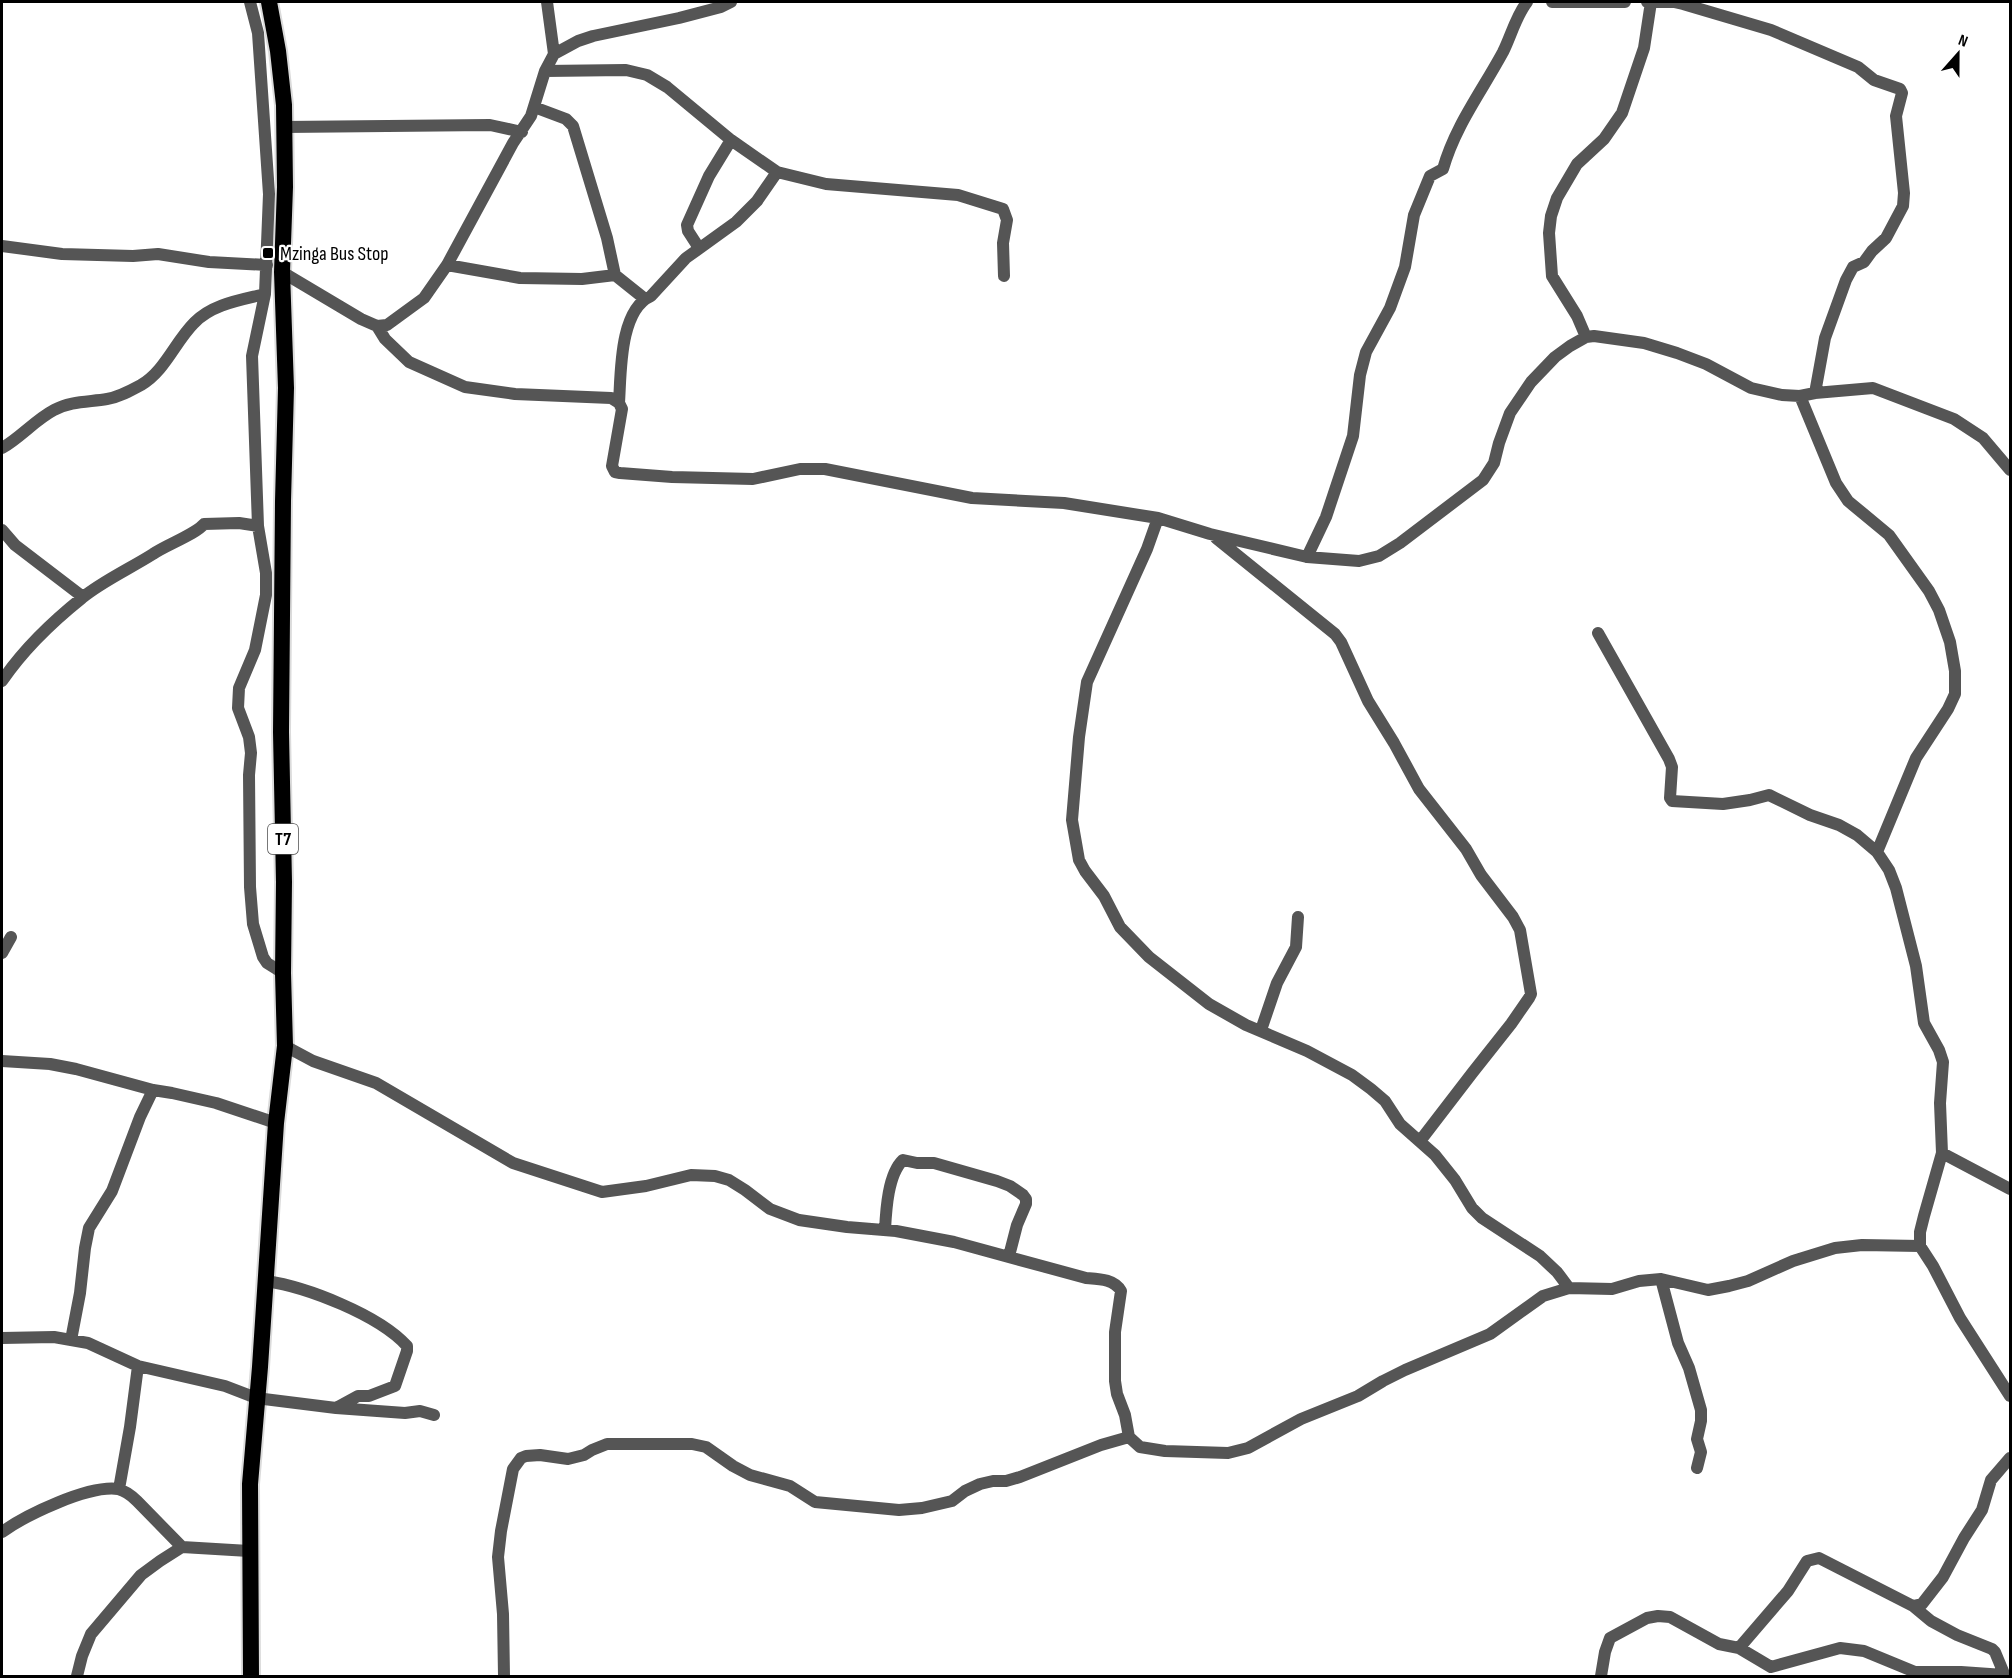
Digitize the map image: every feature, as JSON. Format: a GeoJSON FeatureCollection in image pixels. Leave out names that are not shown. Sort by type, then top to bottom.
{"type":"FeatureCollection","features":[{"type":"Feature","properties":{"kind":"highway","name":"T7"},"geometry":{"type":"LineString","coordinates":[[251,1677],[250,1484],[276,1123],[285,1046],[281,732],[286,388],[274,268],[285,187],[284,127],[278,51],[269,2]]}},
{"type":"Feature","properties":{"kind":"street"},"geometry":{"type":"LineString","coordinates":[[250,2],[258,33],[274,268],[265,294],[252,356],[258,526],[266,573],[266,595],[255,650],[239,688],[238,708],[249,737],[251,753],[249,775],[250,888],[253,924],[263,957],[267,963],[283,973]]}},
{"type":"Feature","properties":{"kind":"street"},"geometry":{"type":"LineString","coordinates":[[547,2],[554,54]]}},
{"type":"Feature","properties":{"kind":"street"},"geometry":{"type":"LineString","coordinates":[[2,246],[62,254],[133,256],[158,254],[209,262],[274,268],[350,313],[377,326],[387,325],[424,298],[447,265],[513,143],[522,132],[534,107],[545,71],[554,54],[593,36],[679,18],[721,7],[731,2]]}},
{"type":"Feature","properties":{"kind":"street"},"geometry":{"type":"LineString","coordinates":[[1307,557],[1326,517],[1353,436],[1360,375],[1366,352],[1390,308],[1405,267],[1414,215],[1431,176],[1443,169],[1470,106],[1492,72],[1527,2]]}},
{"type":"Feature","properties":{"kind":"street"},"geometry":{"type":"LineString","coordinates":[[1552,2],[1625,2]]}},
{"type":"Feature","properties":{"kind":"street"},"geometry":{"type":"LineString","coordinates":[[1586,337],[1577,316],[1552,276],[1549,233],[1551,216],[1557,198],[1577,164],[1604,139],[1622,113],[1644,48],[1650,2],[1683,4],[1752,24],[1858,67],[1874,80],[1900,89],[1902,93],[1896,116],[1904,193],[1903,206],[1886,238],[1864,262],[1853,267],[1846,280],[1825,338],[1815,393]]}},
{"type":"Feature","properties":{"kind":"street"},"geometry":{"type":"LineString","coordinates":[[545,71],[626,70],[648,75],[667,87],[731,140],[777,172],[826,184],[958,195],[1003,209],[1007,220],[1003,243],[1004,276]]}},
{"type":"Feature","properties":{"kind":"street"},"geometry":{"type":"LineString","coordinates":[[534,107],[566,119],[573,126],[615,275],[645,299]]}},
{"type":"Feature","properties":{"kind":"street"},"geometry":{"type":"LineString","coordinates":[[284,127],[490,124],[522,132]]}},
{"type":"Feature","properties":{"kind":"street"},"geometry":{"type":"LineString","coordinates":[[699,248],[688,231],[687,225],[709,176],[731,140]]}},
{"type":"Feature","properties":{"kind":"street"},"geometry":{"type":"LineString","coordinates":[[777,172],[757,201],[736,222],[686,258],[651,296],[645,299],[632,318],[623,342],[620,403],[622,409],[612,466],[615,472],[672,477],[753,479],[800,469],[825,469],[972,498],[1064,503],[1158,518],[1210,534],[1307,557],[1359,561],[1379,556],[1400,543],[1483,480],[1494,463],[1510,413],[1531,382],[1555,357],[1570,345],[1586,337],[1644,343],[1706,364],[1751,388],[1782,395],[1800,396],[1873,388],[1954,419],[1983,438],[2010,470]]}},
{"type":"Feature","properties":{"kind":"street"},"geometry":{"type":"LineString","coordinates":[[447,265],[520,278],[582,279],[615,275]]}},
{"type":"Feature","properties":{"kind":"street"},"geometry":{"type":"LineString","coordinates":[[2,448],[54,410],[70,404],[109,399],[143,384],[168,359],[194,323],[205,314],[233,302],[265,294]]}},
{"type":"Feature","properties":{"kind":"street"},"geometry":{"type":"LineString","coordinates":[[377,326],[385,339],[410,362],[465,387],[515,394],[611,398],[620,403]]}},
{"type":"Feature","properties":{"kind":"street"},"geometry":{"type":"LineString","coordinates":[[1800,396],[1836,483],[1848,501],[1863,511],[1889,535],[1929,591],[1939,610],[1950,642],[1955,671],[1954,694],[1948,709],[1916,758],[1877,852]]}},
{"type":"Feature","properties":{"kind":"street"},"geometry":{"type":"LineString","coordinates":[[1158,518],[1147,549],[1087,682],[1079,737],[1072,820],[1076,845],[1085,871],[1104,896],[1113,915],[1129,938],[1149,957],[1209,1004],[1246,1024],[1307,1050],[1352,1075],[1385,1101],[1400,1124],[1420,1141],[1455,1180],[1472,1208],[1482,1218],[1540,1256],[1557,1272],[1569,1288]]}},
{"type":"Feature","properties":{"kind":"street"},"geometry":{"type":"LineString","coordinates":[[2,681],[15,662],[82,597],[165,546],[199,530],[204,524],[239,523],[258,526]]}},
{"type":"Feature","properties":{"kind":"street"},"geometry":{"type":"LineString","coordinates":[[2,530],[15,545],[82,597]]}},
{"type":"Feature","properties":{"kind":"street"},"geometry":{"type":"LineString","coordinates":[[1210,534],[1335,634],[1341,642],[1368,701],[1419,789],[1466,849],[1481,875],[1513,917],[1520,930],[1531,994],[1511,1024],[1420,1141]]}},
{"type":"Feature","properties":{"kind":"street"},"geometry":{"type":"LineString","coordinates":[[1598,633],[1669,759],[1672,767],[1670,798],[1672,801],[1723,804],[1768,795],[1857,834],[1877,852],[1889,870],[1896,888],[1916,966],[1924,1023],[1943,1062],[1940,1103],[1942,1153],[1920,1232],[1920,1246],[1960,1318],[2010,1396]]}},
{"type":"Feature","properties":{"kind":"street"},"geometry":{"type":"LineString","coordinates":[[1261,1030],[1277,983],[1296,947],[1298,918]]}},
{"type":"Feature","properties":{"kind":"street"},"geometry":{"type":"LineString","coordinates":[[2,953],[11,937]]}},
{"type":"Feature","properties":{"kind":"street"},"geometry":{"type":"LineString","coordinates":[[285,1046],[313,1060],[376,1083],[513,1163],[602,1192],[646,1186],[691,1175],[715,1176],[729,1180],[770,1209],[799,1220],[885,1230],[954,1242],[1086,1278],[1102,1279],[1118,1287],[1121,1292],[1115,1332],[1115,1381],[1116,1394],[1125,1415],[1129,1437],[1140,1447],[1165,1451],[1228,1453],[1248,1448],[1301,1419],[1358,1396],[1405,1370],[1490,1334],[1543,1296],[1569,1288],[1612,1289],[1639,1281],[1661,1279],[1708,1290],[1748,1281],[1793,1261],[1835,1248],[1862,1245],[1920,1246]]}},
{"type":"Feature","properties":{"kind":"street"},"geometry":{"type":"LineString","coordinates":[[2,1061],[50,1064],[76,1069],[153,1090],[216,1103],[276,1123]]}},
{"type":"Feature","properties":{"kind":"street"},"geometry":{"type":"LineString","coordinates":[[71,1340],[89,1228],[112,1191],[140,1117],[153,1090]]}},
{"type":"Feature","properties":{"kind":"street"},"geometry":{"type":"LineString","coordinates":[[1942,1153],[2010,1189]]}},
{"type":"Feature","properties":{"kind":"street"},"geometry":{"type":"LineString","coordinates":[[885,1230],[888,1194],[899,1164],[903,1160],[934,1163],[997,1181],[1023,1195],[1026,1204],[1017,1225],[1010,1256]]}},
{"type":"Feature","properties":{"kind":"street"},"geometry":{"type":"LineString","coordinates":[[1661,1279],[1678,1343],[1689,1368],[1701,1410],[1697,1439],[1701,1452],[1696,1468]]}},
{"type":"Feature","properties":{"kind":"street"},"geometry":{"type":"LineString","coordinates":[[266,1281],[341,1304],[392,1332],[407,1346],[395,1386],[369,1396],[358,1396],[336,1408]]}},
{"type":"Feature","properties":{"kind":"street"},"geometry":{"type":"LineString","coordinates":[[2,1338],[54,1337],[88,1343],[138,1366],[225,1386],[256,1398],[336,1408],[405,1413],[420,1411],[434,1415]]}},
{"type":"Feature","properties":{"kind":"street"},"geometry":{"type":"LineString","coordinates":[[119,1489],[138,1366]]}},
{"type":"Feature","properties":{"kind":"street"},"geometry":{"type":"LineString","coordinates":[[504,1677],[503,1614],[498,1557],[513,1469],[521,1458],[526,1456],[540,1455],[568,1459],[607,1444],[692,1444],[706,1448],[750,1475],[790,1485],[815,1502],[899,1510],[922,1508],[952,1501],[965,1491],[980,1484],[1020,1477],[1101,1445],[1129,1437]]}},
{"type":"Feature","properties":{"kind":"street"},"geometry":{"type":"LineString","coordinates":[[1913,1606],[1922,1604],[1943,1577],[1982,1510],[1991,1480],[2010,1458]]}},
{"type":"Feature","properties":{"kind":"street"},"geometry":{"type":"LineString","coordinates":[[2,1532],[19,1520],[59,1503],[88,1493],[119,1489],[137,1501],[182,1546]]}},
{"type":"Feature","properties":{"kind":"street"},"geometry":{"type":"LineString","coordinates":[[77,1677],[91,1634],[141,1575],[182,1546],[249,1551]]}},
{"type":"Feature","properties":{"kind":"street"},"geometry":{"type":"LineString","coordinates":[[1602,1677],[1605,1652],[1610,1638],[1647,1618],[1658,1616],[1670,1617],[1719,1644],[1739,1648],[1773,1672],[1840,1648],[1849,1648],[1876,1655],[1915,1672],[1961,1672],[2005,1676],[1992,1649],[1957,1635],[1931,1621],[1913,1606],[1819,1558],[1807,1561],[1788,1590],[1739,1648]]}},
{"type":"Feature","properties":{"kind":"place","name":"Mzinga Bus Stop"},"geometry":{"type":"Point","coordinates":[268,253]}}]}
